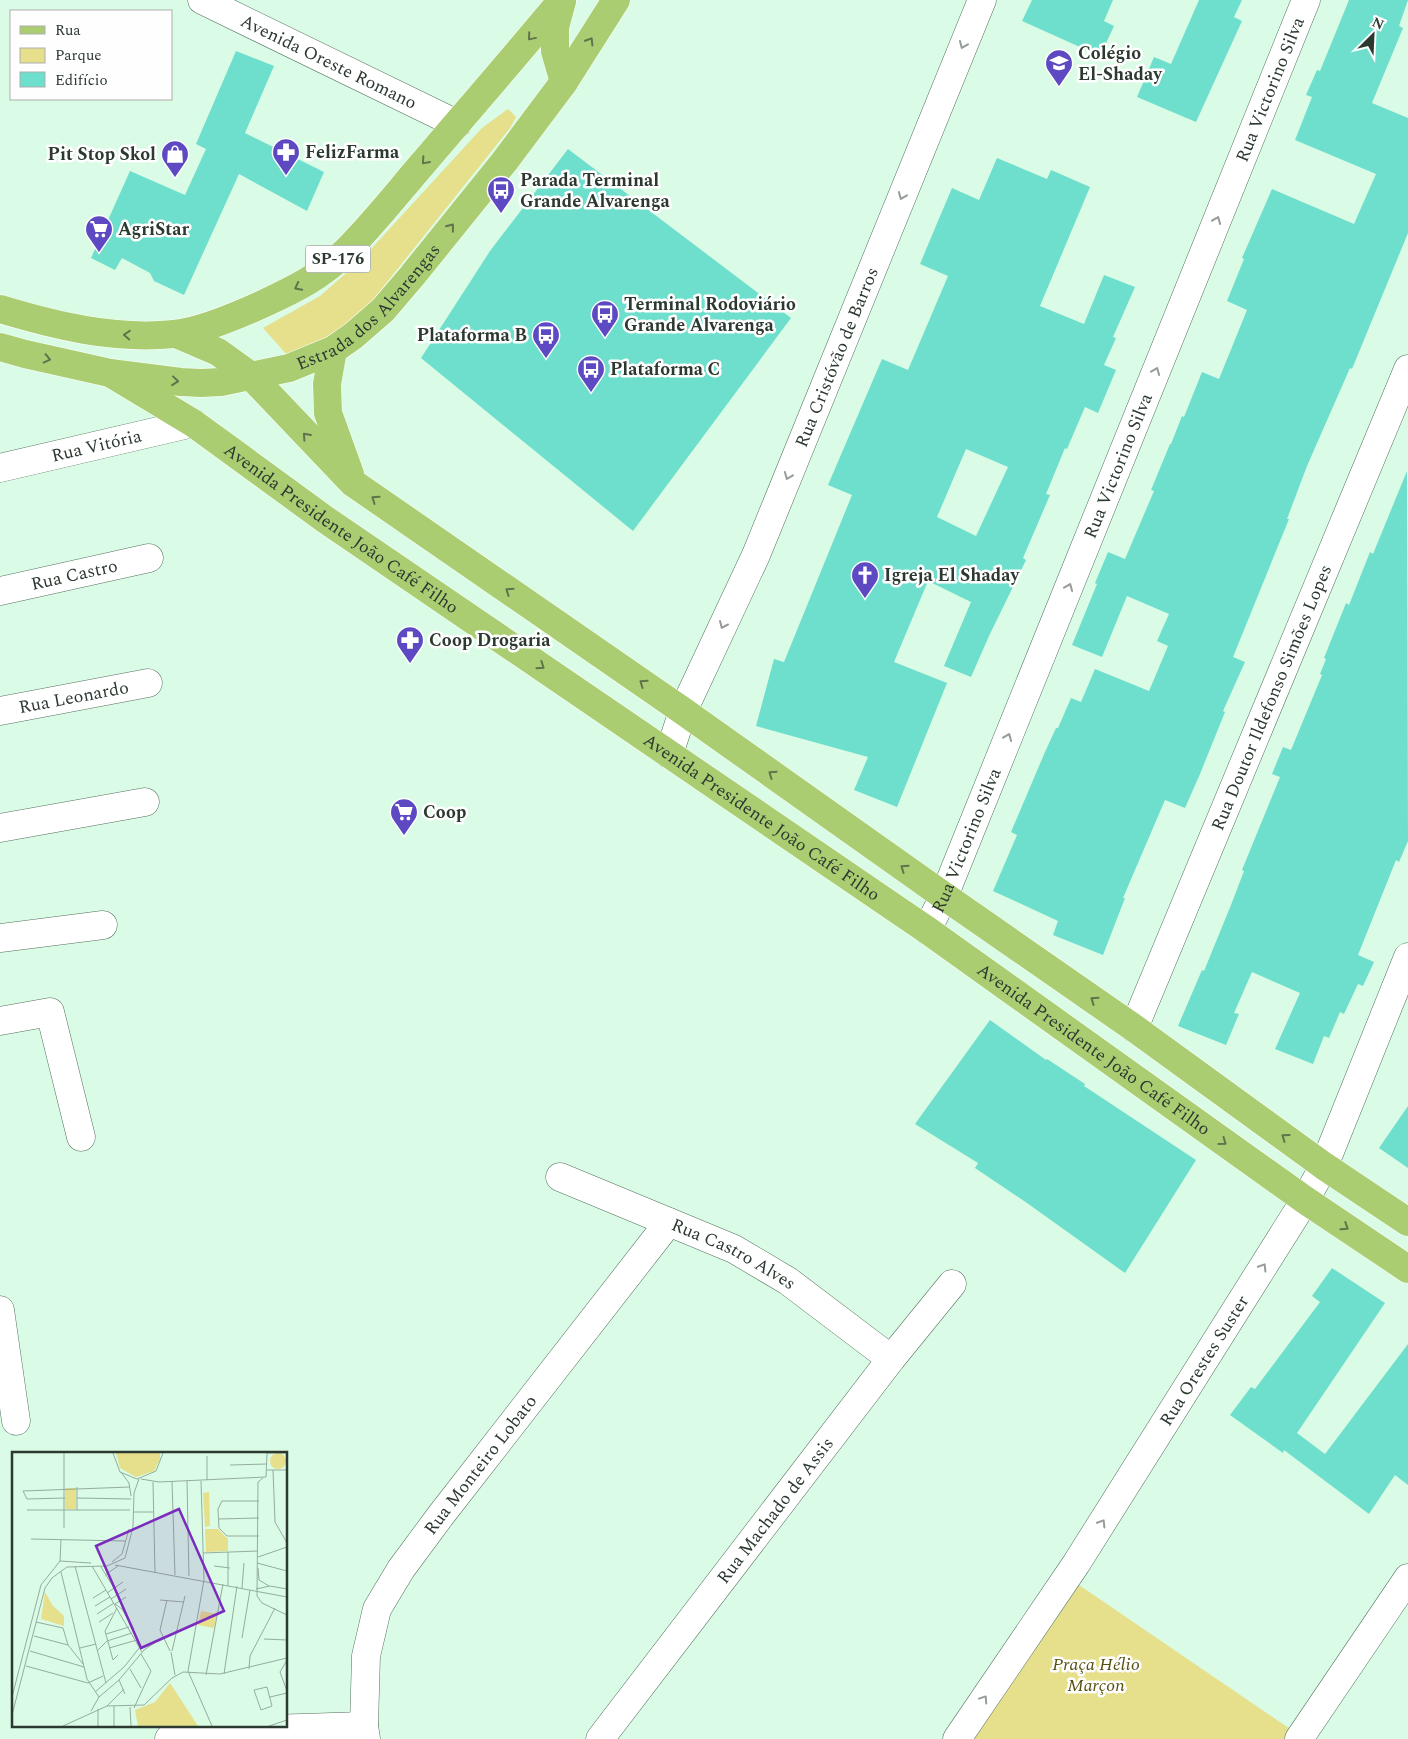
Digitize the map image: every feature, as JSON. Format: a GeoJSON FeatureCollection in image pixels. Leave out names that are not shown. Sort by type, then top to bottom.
{"type":"FeatureCollection","features":[{"type":"Feature","properties":{"kind":"main road","name":"SP-176"},"geometry":{"type":"LineString","coordinates":[[0,309],[55,324],[101,333],[134,335],[176,334],[244,313],[311,280],[342,255],[366,230],[562,0]]}},
{"type":"Feature","properties":{"kind":"main road"},"geometry":{"type":"LineString","coordinates":[[562,0],[555,28],[554,51],[564,82]]}},
{"type":"Feature","properties":{"kind":"main road","name":"Estrada dos Alvarengas"},"geometry":{"type":"LineString","coordinates":[[0,346],[25,354],[110,373],[202,383],[220,382],[289,368],[333,350],[353,336],[383,310],[504,162],[564,82],[616,0]]}},
{"type":"Feature","properties":{"kind":"main road"},"geometry":{"type":"LineString","coordinates":[[176,334],[218,352],[251,376],[353,483],[683,711],[1134,1028],[1324,1166],[1408,1222]]}},
{"type":"Feature","properties":{"kind":"main road"},"geometry":{"type":"LineString","coordinates":[[333,350],[327,384],[328,413],[353,483]]}},
{"type":"Feature","properties":{"kind":"main road","name":"Avenida Presidente João Café Filho"},"geometry":{"type":"LineString","coordinates":[[110,373],[193,423],[326,520],[927,930],[1305,1200],[1408,1269]]}},
{"type":"Feature","properties":{"kind":"street","name":"Avenida Oreste Romano"},"geometry":{"type":"LineString","coordinates":[[202,0],[456,124]]}},
{"type":"Feature","properties":{"kind":"street","name":"Rua Cristóvão de Barros"},"geometry":{"type":"LineString","coordinates":[[669,754],[683,711],[756,555],[982,0]]}},
{"type":"Feature","properties":{"kind":"street","name":"Rua Victorino Silva"},"geometry":{"type":"LineString","coordinates":[[927,930],[944,896],[1306,0]]}},
{"type":"Feature","properties":{"kind":"street","name":"Rua Doutor Ildefonso Simões Lopes"},"geometry":{"type":"LineString","coordinates":[[1134,1028],[1408,369]]}},
{"type":"Feature","properties":{"kind":"street","name":"Rua Vitória"},"geometry":{"type":"LineString","coordinates":[[0,468],[193,423]]}},
{"type":"Feature","properties":{"kind":"street","name":"Rua Castro"},"geometry":{"type":"LineString","coordinates":[[0,591],[149,558]]}},
{"type":"Feature","properties":{"kind":"street","name":"Rua Leonardo"},"geometry":{"type":"LineString","coordinates":[[0,711],[148,683]]}},
{"type":"Feature","properties":{"kind":"street"},"geometry":{"type":"LineString","coordinates":[[0,828],[145,802]]}},
{"type":"Feature","properties":{"kind":"street"},"geometry":{"type":"LineString","coordinates":[[0,938],[103,925]]}},
{"type":"Feature","properties":{"kind":"street","name":"Rua Orestes Suster"},"geometry":{"type":"LineString","coordinates":[[957,1739],[1076,1564],[1305,1200],[1324,1166],[1408,957]]}},
{"type":"Feature","properties":{"kind":"street"},"geometry":{"type":"LineString","coordinates":[[0,1021],[50,1012],[81,1138]]}},
{"type":"Feature","properties":{"kind":"street","name":"Rua Castro Alves"},"geometry":{"type":"LineString","coordinates":[[560,1177],[734,1249],[788,1281],[891,1359]]}},
{"type":"Feature","properties":{"kind":"street","name":"Rua Monteiro Lobato"},"geometry":{"type":"LineString","coordinates":[[365,1733],[366,1656],[377,1609],[401,1569],[441,1515],[670,1222]]}},
{"type":"Feature","properties":{"kind":"street","name":"Rua Machado de Assis"},"geometry":{"type":"LineString","coordinates":[[600,1739],[891,1359],[952,1284]]}},
{"type":"Feature","properties":{"kind":"street"},"geometry":{"type":"LineString","coordinates":[[0,1310],[16,1421]]}},
{"type":"Feature","properties":{"kind":"street"},"geometry":{"type":"LineString","coordinates":[[1299,1739],[1408,1578]]}},
{"type":"Feature","properties":{"kind":"street"},"geometry":{"type":"LineString","coordinates":[[169,1739],[207,1731],[365,1733]]}},
{"type":"Feature","properties":{"kind":"green space"},"geometry":{"type":"Polygon","coordinates":[[[508,109],[516,117],[510,128],[356,321],[334,336],[288,356],[263,328],[320,296],[360,261],[482,128],[508,109]]]}},
{"type":"Feature","properties":{"kind":"green space","name":"Praça Hélio Marçon"},"geometry":{"type":"Polygon","coordinates":[[[1079,1585],[1290,1729],[1284,1739],[973,1739],[1079,1585]]]}},
{"type":"Feature","properties":{"kind":"building"},"geometry":{"type":"Polygon","coordinates":[[[1032,0],[1113,0],[1104,21],[1114,26],[1100,56],[1022,21],[1032,0]]]}},
{"type":"Feature","properties":{"kind":"building"},"geometry":{"type":"Polygon","coordinates":[[[1199,0],[1242,0],[1234,17],[1242,21],[1196,122],[1137,97],[1154,57],[1171,64],[1199,0]]]}},
{"type":"Feature","properties":{"kind":"building"},"geometry":{"type":"Polygon","coordinates":[[[1349,0],[1408,0],[1399,26],[1403,28],[1372,103],[1408,118],[1408,233],[1352,369],[1350,368],[1307,466],[1287,519],[1289,519],[1233,657],[1245,662],[1223,711],[1225,712],[1200,774],[1185,808],[1165,800],[1123,898],[1125,898],[1103,955],[1053,935],[1058,921],[993,891],[1017,835],[1011,832],[1045,752],[1071,698],[1081,702],[1095,669],[1149,691],[1168,646],[1157,641],[1169,614],[1127,596],[1102,657],[1072,645],[1108,552],[1125,559],[1154,491],[1151,490],[1202,372],[1219,379],[1247,310],[1227,301],[1244,259],[1242,258],[1272,189],[1354,224],[1376,174],[1295,140],[1312,97],[1306,95],[1317,70],[1320,71],[1349,0]]]}},
{"type":"Feature","properties":{"kind":"building"},"geometry":{"type":"Polygon","coordinates":[[[236,51],[274,66],[245,133],[324,172],[307,211],[239,174],[184,295],[154,281],[150,273],[122,258],[115,270],[91,258],[130,171],[185,195],[206,149],[196,144],[236,51]]]}},
{"type":"Feature","properties":{"kind":"building","name":"Terminal Rodoviário Grande Alvarenga"},"geometry":{"type":"Polygon","coordinates":[[[568,149],[791,318],[633,531],[421,358],[490,251],[568,149]]]}},
{"type":"Feature","properties":{"kind":"building"},"geometry":{"type":"Polygon","coordinates":[[[997,158],[1047,179],[1051,170],[1090,187],[1040,306],[1084,324],[1104,275],[1135,287],[1113,337],[1116,338],[1104,365],[1116,370],[1098,413],[1085,407],[1067,449],[1065,448],[1046,494],[1050,495],[1023,558],[1026,560],[971,677],[944,666],[971,602],[928,581],[894,662],[947,683],[897,807],[854,790],[868,757],[756,726],[774,659],[784,662],[852,495],[828,485],[882,359],[908,370],[948,276],[920,264],[938,221],[952,188],[979,200],[997,158]],[[966,449],[937,517],[976,536],[1008,467],[966,449]]]}},
{"type":"Feature","properties":{"kind":"building"},"geometry":{"type":"Polygon","coordinates":[[[1407,471],[1408,841],[1399,862],[1396,860],[1358,955],[1374,962],[1363,986],[1358,984],[1344,1014],[1340,1012],[1329,1038],[1324,1036],[1313,1064],[1275,1049],[1300,993],[1252,972],[1234,1013],[1239,1014],[1226,1045],[1178,1026],[1202,970],[1204,971],[1280,777],[1272,774],[1283,747],[1291,750],[1322,675],[1320,674],[1326,659],[1324,658],[1346,603],[1349,605],[1370,552],[1373,554],[1407,471]]]}},
{"type":"Feature","properties":{"kind":"building"},"geometry":{"type":"Polygon","coordinates":[[[990,1020],[1046,1060],[1085,1084],[1084,1086],[1196,1160],[1125,1273],[975,1168],[978,1163],[915,1124],[990,1020]]]}},
{"type":"Feature","properties":{"kind":"building"},"geometry":{"type":"Polygon","coordinates":[[[1408,1106],[1408,1168],[1379,1148],[1408,1106]]]}},
{"type":"Feature","properties":{"kind":"building"},"geometry":{"type":"Polygon","coordinates":[[[1332,1268],[1385,1303],[1297,1433],[1325,1454],[1408,1344],[1408,1485],[1395,1475],[1369,1514],[1284,1450],[1283,1453],[1230,1415],[1251,1387],[1255,1389],[1320,1302],[1312,1296],[1332,1268]]]}},
{"type":"Feature","properties":{"kind":"place","name":"Colégio El-Shaday"},"geometry":{"type":"Point","coordinates":[1059,87]}},
{"type":"Feature","properties":{"kind":"place","name":"FelizFarma"},"geometry":{"type":"Point","coordinates":[286,176]}},
{"type":"Feature","properties":{"kind":"place","name":"Pit Stop Skol"},"geometry":{"type":"Point","coordinates":[175,178]}},
{"type":"Feature","properties":{"kind":"place","name":"Parada Terminal Grande Alvarenga"},"geometry":{"type":"Point","coordinates":[501,214]}},
{"type":"Feature","properties":{"kind":"place","name":"AgriStar"},"geometry":{"type":"Point","coordinates":[99,253]}},
{"type":"Feature","properties":{"kind":"place","name":"Terminal Rodoviário Grande Alvarenga"},"geometry":{"type":"Point","coordinates":[605,338]}},
{"type":"Feature","properties":{"kind":"place","name":"Plataforma B"},"geometry":{"type":"Point","coordinates":[546,359]}},
{"type":"Feature","properties":{"kind":"place","name":"Plataforma C"},"geometry":{"type":"Point","coordinates":[591,393]}},
{"type":"Feature","properties":{"kind":"place","name":"Igreja El Shaday"},"geometry":{"type":"Point","coordinates":[865,599]}},
{"type":"Feature","properties":{"kind":"place","name":"Coop Drogaria"},"geometry":{"type":"Point","coordinates":[410,664]}},
{"type":"Feature","properties":{"kind":"place","name":"Coop"},"geometry":{"type":"Point","coordinates":[404,836]}}]}
